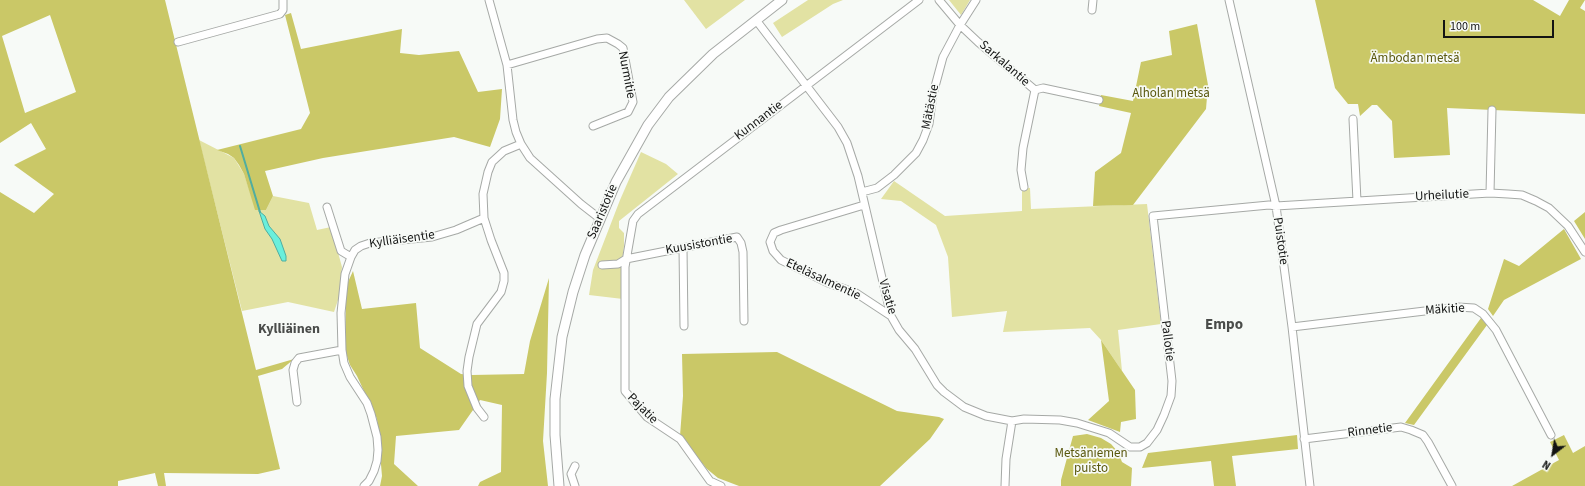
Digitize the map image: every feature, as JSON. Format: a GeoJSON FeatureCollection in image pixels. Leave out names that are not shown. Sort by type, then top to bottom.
{"type":"FeatureCollection","features":[{"type":"Feature","properties":{"kind":"main road","name":"Saaristotie"},"geometry":{"type":"LineString","coordinates":[[559,486],[555,435],[555,400],[562,337],[573,292],[585,254],[599,218],[631,153],[655,114],[682,84],[713,54],[782,0]]}},
{"type":"Feature","properties":{"kind":"street"},"geometry":{"type":"LineString","coordinates":[[178,42],[280,14],[283,10],[283,0]]}},
{"type":"Feature","properties":{"kind":"street"},"geometry":{"type":"LineString","coordinates":[[489,0],[507,65],[513,120],[521,144],[530,158],[581,204],[599,218]]}},
{"type":"Feature","properties":{"kind":"street","name":"Kunnantie"},"geometry":{"type":"LineString","coordinates":[[626,260],[633,221],[638,214],[919,0]]}},
{"type":"Feature","properties":{"kind":"street","name":"Sarkalantie"},"geometry":{"type":"LineString","coordinates":[[939,0],[960,24],[1035,90],[1023,148],[1021,170],[1024,186]]}},
{"type":"Feature","properties":{"kind":"street","name":"Mätästie"},"geometry":{"type":"LineString","coordinates":[[862,192],[877,188],[894,175],[916,153],[929,124],[933,94],[939,69],[951,40],[976,0]]}},
{"type":"Feature","properties":{"kind":"street"},"geometry":{"type":"LineString","coordinates":[[1092,10],[1093,0]]}},
{"type":"Feature","properties":{"kind":"street","name":"Puistotie"},"geometry":{"type":"LineString","coordinates":[[1228,0],[1276,206],[1292,327],[1310,486]]}},
{"type":"Feature","properties":{"kind":"street","name":"Visatie"},"geometry":{"type":"LineString","coordinates":[[756,20],[807,85],[838,127],[847,142],[862,192],[890,316],[899,330],[915,349],[937,385],[954,400],[975,412],[986,416],[1012,421],[1039,419],[1060,420],[1077,423],[1109,432],[1130,447]]}},
{"type":"Feature","properties":{"kind":"street","name":"Nurmitie"},"geometry":{"type":"LineString","coordinates":[[507,65],[597,39],[607,38],[618,44],[623,48],[633,102],[628,112],[593,126]]}},
{"type":"Feature","properties":{"kind":"street"},"geometry":{"type":"LineString","coordinates":[[1035,90],[1043,88],[1099,100]]}},
{"type":"Feature","properties":{"kind":"street"},"geometry":{"type":"LineString","coordinates":[[1490,193],[1492,110]]}},
{"type":"Feature","properties":{"kind":"street"},"geometry":{"type":"LineString","coordinates":[[1353,119],[1357,200]]}},
{"type":"Feature","properties":{"kind":"street"},"geometry":{"type":"LineString","coordinates":[[484,417],[477,408],[468,386],[467,371],[477,324],[501,292],[504,281],[504,273],[484,218],[483,194],[492,162],[504,151],[521,144]]}},
{"type":"Feature","properties":{"kind":"street","name":"Urheilutie"},"geometry":{"type":"LineString","coordinates":[[1152,216],[1269,205],[1276,206],[1357,200],[1490,193],[1522,195],[1549,208],[1568,226],[1585,252]]}},
{"type":"Feature","properties":{"kind":"street","name":"Eteläsalmentie"},"geometry":{"type":"LineString","coordinates":[[864,205],[781,230],[774,233],[770,242],[773,251],[781,260],[828,283],[856,293],[890,316]]}},
{"type":"Feature","properties":{"kind":"street"},"geometry":{"type":"LineString","coordinates":[[327,207],[341,251],[351,257],[345,274],[341,313],[342,350],[344,363],[350,377],[367,403],[377,437],[377,462],[369,481],[364,486]]}},
{"type":"Feature","properties":{"kind":"street","name":"Pallotie"},"geometry":{"type":"LineString","coordinates":[[1130,447],[1140,447],[1147,443],[1156,430],[1171,396],[1172,380],[1152,216]]}},
{"type":"Feature","properties":{"kind":"street","name":"Kylliäisentie"},"geometry":{"type":"LineString","coordinates":[[351,257],[355,250],[370,243],[432,237],[456,230],[484,218]]}},
{"type":"Feature","properties":{"kind":"street","name":"Kuusistontie"},"geometry":{"type":"LineString","coordinates":[[602,265],[618,264],[626,260],[737,237],[743,252],[744,321]]}},
{"type":"Feature","properties":{"kind":"street"},"geometry":{"type":"LineString","coordinates":[[683,248],[684,326]]}},
{"type":"Feature","properties":{"kind":"street","name":"Pajatie"},"geometry":{"type":"LineString","coordinates":[[626,260],[625,391],[647,417],[680,440],[710,481],[719,485]]}},
{"type":"Feature","properties":{"kind":"street","name":"Mäkitie"},"geometry":{"type":"LineString","coordinates":[[1292,327],[1458,307],[1474,308],[1483,314],[1496,330],[1551,435]]}},
{"type":"Feature","properties":{"kind":"street"},"geometry":{"type":"LineString","coordinates":[[297,402],[293,370],[295,363],[299,358],[342,350]]}},
{"type":"Feature","properties":{"kind":"street"},"geometry":{"type":"LineString","coordinates":[[1005,486],[1006,459],[1012,421]]}},
{"type":"Feature","properties":{"kind":"street","name":"Rinnetie"},"geometry":{"type":"LineString","coordinates":[[1304,439],[1402,427],[1423,436],[1428,442],[1452,486]]}},
{"type":"Feature","properties":{"kind":"street"},"geometry":{"type":"LineString","coordinates":[[575,486],[570,474],[576,466]]}},
{"type":"Feature","properties":{"kind":"shaded area"},"geometry":{"type":"Polygon","coordinates":[[[684,0],[745,0],[706,29],[684,0]]]}},
{"type":"Feature","properties":{"kind":"shaded area"},"geometry":{"type":"Polygon","coordinates":[[[808,0],[843,0],[833,4],[782,37],[773,23],[808,0]]]}},
{"type":"Feature","properties":{"kind":"shaded area"},"geometry":{"type":"Polygon","coordinates":[[[949,0],[970,0],[961,15],[949,0]]]}},
{"type":"Feature","properties":{"kind":"shaded area"},"geometry":{"type":"Polygon","coordinates":[[[199,140],[234,158],[244,174],[256,210],[266,210],[273,196],[309,203],[317,230],[331,227],[342,267],[339,297],[334,312],[288,302],[242,311],[199,140]]]}},
{"type":"Feature","properties":{"kind":"shaded area"},"geometry":{"type":"Polygon","coordinates":[[[641,152],[666,164],[678,174],[619,221],[619,228],[624,233],[621,269],[623,299],[589,295],[593,270],[620,200],[641,152]]]}},
{"type":"Feature","properties":{"kind":"shaded area"},"geometry":{"type":"Polygon","coordinates":[[[894,181],[945,216],[1022,211],[1022,187],[1030,188],[1031,209],[1147,204],[1161,324],[1118,330],[1122,371],[1101,340],[1090,328],[1003,332],[1007,311],[952,317],[948,257],[936,225],[901,201],[881,199],[894,181]]]}},
{"type":"Feature","properties":{"kind":"shaded area"},"geometry":{"type":"Polygon","coordinates":[[[259,211],[265,216],[269,226],[280,239],[286,256],[286,261],[282,261],[272,239],[265,229],[259,211]]]}},
{"type":"Feature","properties":{"kind":"green space"},"geometry":{"type":"Polygon","coordinates":[[[0,0],[165,0],[256,370],[294,359],[282,369],[258,376],[280,469],[258,474],[164,473],[166,486],[158,486],[155,473],[118,481],[118,486],[0,486],[0,192],[34,213],[54,194],[14,165],[46,149],[31,123],[0,143],[0,0]],[[50,15],[2,36],[25,113],[76,92],[50,15]]]}},
{"type":"Feature","properties":{"kind":"green space","name":"Ämbodan metsä"},"geometry":{"type":"Polygon","coordinates":[[[1315,0],[1533,0],[1560,16],[1569,0],[1585,0],[1580,8],[1585,11],[1585,114],[1447,108],[1450,155],[1394,158],[1392,121],[1377,105],[1372,105],[1360,116],[1358,104],[1348,104],[1335,88],[1315,0]]]}},
{"type":"Feature","properties":{"kind":"green space"},"geometry":{"type":"Polygon","coordinates":[[[291,13],[301,49],[402,29],[400,53],[419,55],[459,51],[478,92],[502,89],[500,119],[490,147],[454,137],[323,158],[265,171],[273,196],[266,210],[255,210],[244,174],[239,165],[234,158],[217,150],[301,129],[310,113],[285,15],[291,13]]]}},
{"type":"Feature","properties":{"kind":"green space","name":"Alholan metsä"},"geometry":{"type":"Polygon","coordinates":[[[1197,24],[1208,85],[1206,109],[1133,205],[1093,206],[1095,172],[1121,153],[1131,113],[1099,106],[1101,95],[1133,101],[1141,62],[1172,55],[1169,31],[1197,24]]]}},
{"type":"Feature","properties":{"kind":"green space"},"geometry":{"type":"Polygon","coordinates":[[[1585,212],[1585,239],[1574,221],[1585,212]]]}},
{"type":"Feature","properties":{"kind":"green space"},"geometry":{"type":"Polygon","coordinates":[[[1564,229],[1581,259],[1504,300],[1493,316],[1488,309],[1504,259],[1519,266],[1564,229]]]}},
{"type":"Feature","properties":{"kind":"green space"},"geometry":{"type":"Polygon","coordinates":[[[353,271],[362,309],[416,303],[420,348],[461,374],[472,375],[524,374],[530,341],[549,278],[547,373],[543,441],[548,486],[478,486],[480,482],[501,472],[502,405],[480,400],[459,430],[396,436],[394,464],[418,486],[380,486],[382,476],[377,419],[357,376],[350,365],[345,350],[346,294],[348,282],[353,271]]]}},
{"type":"Feature","properties":{"kind":"green space"},"geometry":{"type":"Polygon","coordinates":[[[1481,318],[1487,325],[1414,425],[1405,423],[1481,318]]]}},
{"type":"Feature","properties":{"kind":"green space"},"geometry":{"type":"Polygon","coordinates":[[[1101,340],[1135,390],[1136,419],[1121,422],[1120,432],[1088,420],[1109,401],[1101,340]]]}},
{"type":"Feature","properties":{"kind":"green space"},"geometry":{"type":"Polygon","coordinates":[[[777,352],[897,411],[944,419],[930,439],[880,486],[739,486],[718,478],[707,469],[680,436],[683,396],[682,354],[777,352]]]}},
{"type":"Feature","properties":{"kind":"green space","name":"Metsäniemen puisto"},"geometry":{"type":"Polygon","coordinates":[[[1087,434],[1101,438],[1111,444],[1118,452],[1122,462],[1132,468],[1131,486],[1061,486],[1061,480],[1073,436],[1087,434]]]}},
{"type":"Feature","properties":{"kind":"green space","name":"Metsäniemen puisto"},"geometry":{"type":"Polygon","coordinates":[[[1297,435],[1298,449],[1232,456],[1236,486],[1214,486],[1211,461],[1142,468],[1148,453],[1297,435]]]}},
{"type":"Feature","properties":{"kind":"green space"},"geometry":{"type":"Polygon","coordinates":[[[1564,435],[1573,453],[1585,446],[1585,486],[1512,486],[1559,460],[1550,442],[1564,435]]]}},
{"type":"Feature","properties":{"kind":"waterway"},"geometry":{"type":"LineString","coordinates":[[240,146],[260,212]]}},
{"type":"Feature","properties":{"kind":"district","name":"Empo"},"geometry":{"type":"Point","coordinates":[1224,326]}},
{"type":"Feature","properties":{"kind":"district","name":"Kylliäinen"},"geometry":{"type":"Point","coordinates":[289,330]}}]}
